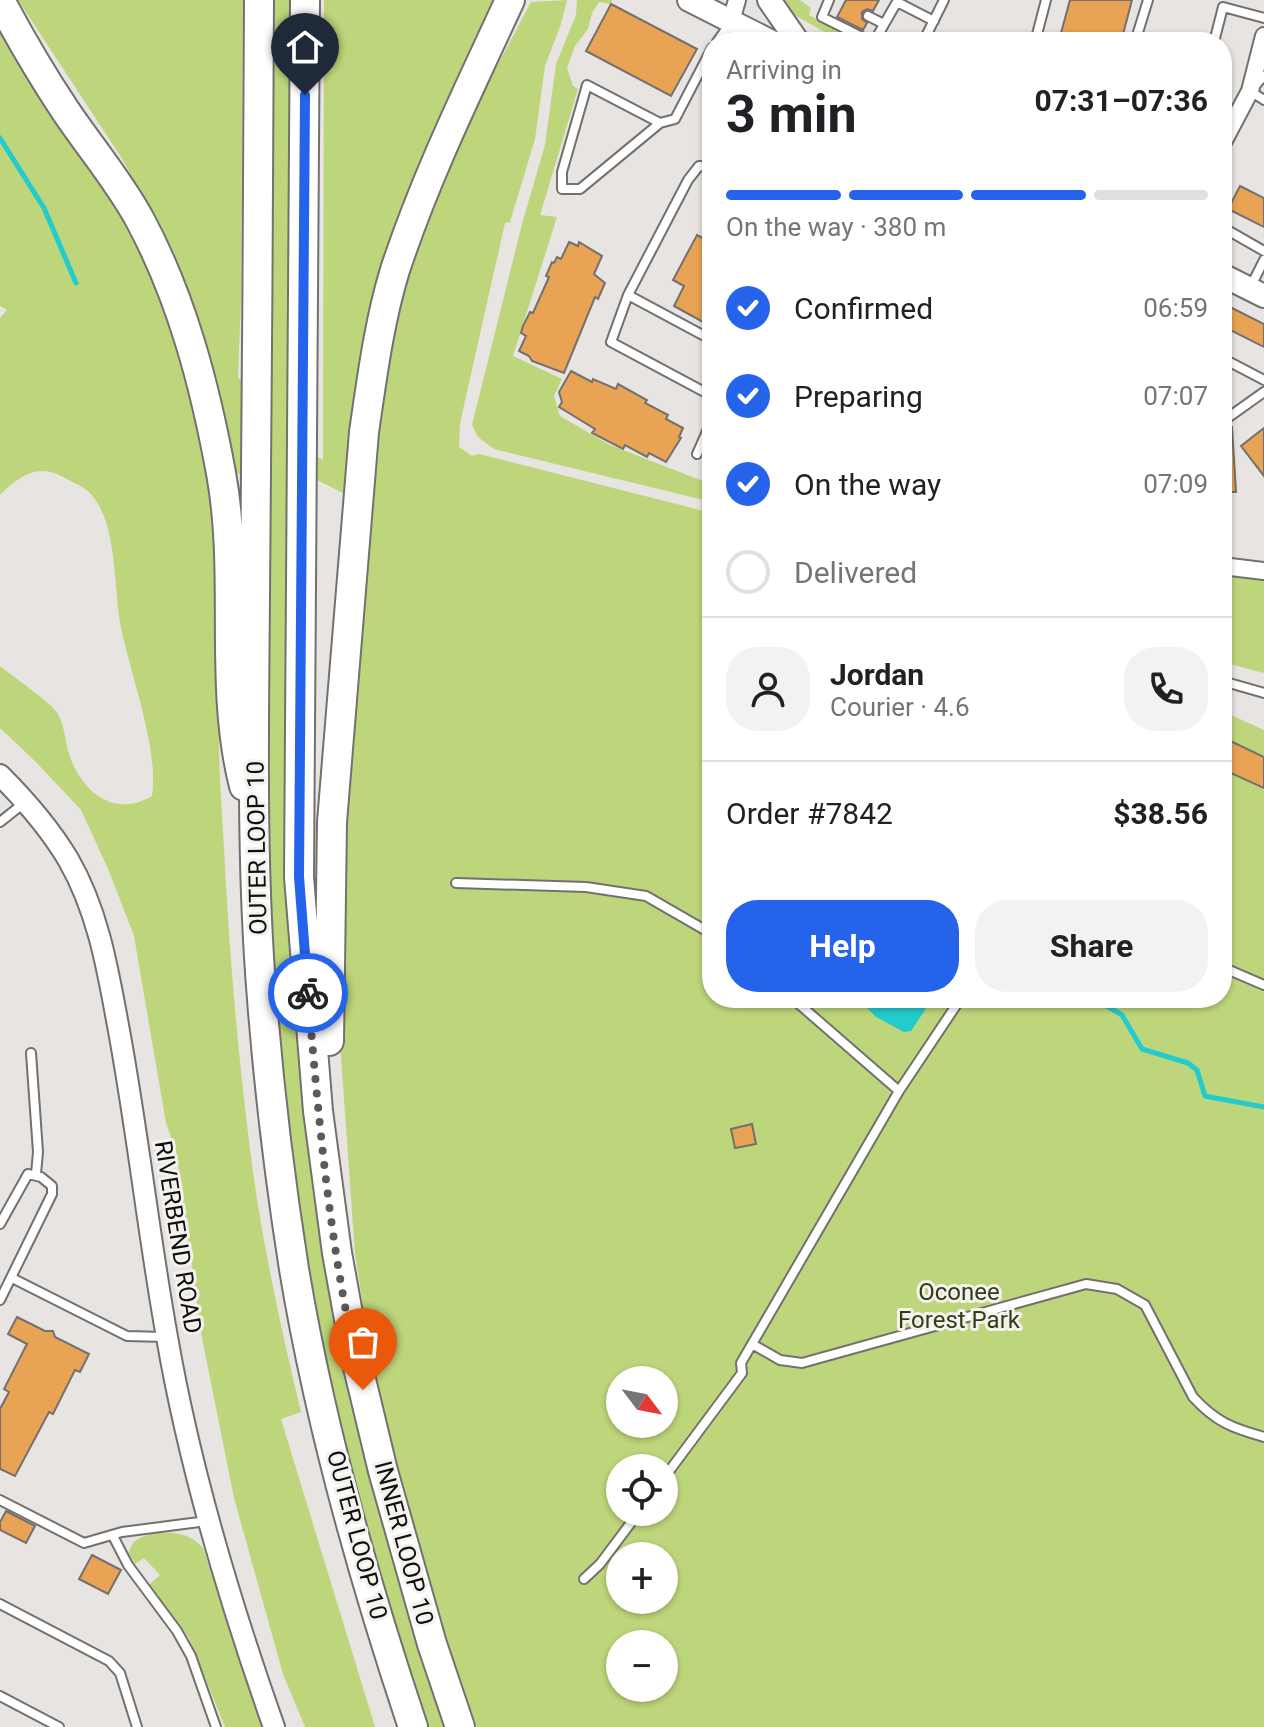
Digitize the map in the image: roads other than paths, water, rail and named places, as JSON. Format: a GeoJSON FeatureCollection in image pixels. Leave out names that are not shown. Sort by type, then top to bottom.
{"type":"FeatureCollection","features":[{"type":"Feature","properties":{"kind":"highway"},"geometry":{"type":"LineString","coordinates":[[0,0],[24,46],[140,219],[163,268],[190,341],[222,477],[234,747],[254,826]]}},
{"type":"Feature","properties":{"kind":"highway","name":"OUTER LOOP 10"},"geometry":{"type":"LineString","coordinates":[[259,0],[254,826],[262,996],[278,1157],[295,1272],[337,1470],[413,1727]]}},
{"type":"Feature","properties":{"kind":"highway","name":"INNER LOOP 10"},"geometry":{"type":"LineString","coordinates":[[305,0],[299,877],[318,1111],[337,1253],[357,1363],[383,1471],[432,1644],[460,1727]]}},
{"type":"Feature","properties":{"kind":"highway"},"geometry":{"type":"LineString","coordinates":[[337,1253],[329,1035],[332,822],[364,432],[372,371],[395,271],[445,138],[510,0]]}},
{"type":"Feature","properties":{"kind":"highway"},"geometry":{"type":"LineString","coordinates":[[497,28],[521,0]]}},
{"type":"Feature","properties":{"kind":"main road"},"geometry":{"type":"LineString","coordinates":[[689,0],[734,10],[760,32]]}},
{"type":"Feature","properties":{"kind":"main road"},"geometry":{"type":"LineString","coordinates":[[769,0],[791,32]]}},
{"type":"Feature","properties":{"kind":"main road"},"geometry":{"type":"LineString","coordinates":[[1232,280],[1257,292]]}},
{"type":"Feature","properties":{"kind":"street"},"geometry":{"type":"LineString","coordinates":[[1232,130],[1257,96],[1264,36]]}},
{"type":"Feature","properties":{"kind":"street"},"geometry":{"type":"LineString","coordinates":[[1232,567],[1264,571]]}},
{"type":"Feature","properties":{"kind":"street","name":"RIVERBEND ROAD"},"geometry":{"type":"LineString","coordinates":[[0,775],[26,801],[68,859],[102,940],[124,1055],[167,1337],[208,1520],[274,1727]]}},
{"type":"Feature","properties":{"kind":"lane"},"geometry":{"type":"LineString","coordinates":[[928,32],[944,0]]}},
{"type":"Feature","properties":{"kind":"lane"},"geometry":{"type":"LineString","coordinates":[[1038,32],[1046,0]]}},
{"type":"Feature","properties":{"kind":"lane"},"geometry":{"type":"LineString","coordinates":[[1138,32],[1148,0]]}},
{"type":"Feature","properties":{"kind":"lane"},"geometry":{"type":"LineString","coordinates":[[835,1],[822,17],[853,32]]}},
{"type":"Feature","properties":{"kind":"lane"},"geometry":{"type":"LineString","coordinates":[[879,32],[898,1],[934,21]]}},
{"type":"Feature","properties":{"kind":"lane"},"geometry":{"type":"LineString","coordinates":[[1217,32],[1223,7],[1264,18]]}},
{"type":"Feature","properties":{"kind":"lane"},"geometry":{"type":"LineString","coordinates":[[722,32],[734,10]]}},
{"type":"Feature","properties":{"kind":"lane"},"geometry":{"type":"LineString","coordinates":[[868,16],[884,24]]}},
{"type":"Feature","properties":{"kind":"lane"},"geometry":{"type":"LineString","coordinates":[[660,123],[587,85],[562,172],[562,189],[580,189],[660,123],[675,119],[702,67]]}},
{"type":"Feature","properties":{"kind":"lane"},"geometry":{"type":"LineString","coordinates":[[1257,96],[1264,76]]}},
{"type":"Feature","properties":{"kind":"lane"},"geometry":{"type":"LineString","coordinates":[[702,166],[688,180],[628,295],[611,342],[702,391]]}},
{"type":"Feature","properties":{"kind":"lane"},"geometry":{"type":"LineString","coordinates":[[1232,233],[1264,251]]}},
{"type":"Feature","properties":{"kind":"lane"},"geometry":{"type":"LineString","coordinates":[[1257,292],[1264,260]]}},
{"type":"Feature","properties":{"kind":"lane"},"geometry":{"type":"LineString","coordinates":[[628,295],[702,335]]}},
{"type":"Feature","properties":{"kind":"lane"},"geometry":{"type":"LineString","coordinates":[[1232,363],[1264,380]]}},
{"type":"Feature","properties":{"kind":"lane"},"geometry":{"type":"LineString","coordinates":[[1232,415],[1264,392]]}},
{"type":"Feature","properties":{"kind":"lane"},"geometry":{"type":"LineString","coordinates":[[697,454],[702,443]]}},
{"type":"Feature","properties":{"kind":"lane"},"geometry":{"type":"LineString","coordinates":[[1232,684],[1264,693]]}},
{"type":"Feature","properties":{"kind":"lane"},"geometry":{"type":"LineString","coordinates":[[0,822],[26,801]]}},
{"type":"Feature","properties":{"kind":"lane"},"geometry":{"type":"LineString","coordinates":[[456,883],[586,887],[646,896],[702,928]]}},
{"type":"Feature","properties":{"kind":"lane"},"geometry":{"type":"LineString","coordinates":[[1232,971],[1264,985]]}},
{"type":"Feature","properties":{"kind":"lane"},"geometry":{"type":"LineString","coordinates":[[804,1008],[899,1091]]}},
{"type":"Feature","properties":{"kind":"lane"},"geometry":{"type":"LineString","coordinates":[[678,1459],[742,1373],[741,1363],[899,1091],[954,1008]]}},
{"type":"Feature","properties":{"kind":"lane"},"geometry":{"type":"LineString","coordinates":[[31,1053],[38,1152],[36,1174]]}},
{"type":"Feature","properties":{"kind":"lane"},"geometry":{"type":"LineString","coordinates":[[0,1224],[28,1174],[36,1174],[52,1186],[52,1194],[0,1300]]}},
{"type":"Feature","properties":{"kind":"lane"},"geometry":{"type":"LineString","coordinates":[[12,1278],[127,1336],[167,1337]]}},
{"type":"Feature","properties":{"kind":"lane"},"geometry":{"type":"LineString","coordinates":[[752,1344],[780,1360],[802,1363],[1086,1284],[1117,1289],[1145,1305],[1193,1397],[1204,1409],[1230,1428],[1264,1437]]}},
{"type":"Feature","properties":{"kind":"lane"},"geometry":{"type":"LineString","coordinates":[[0,1500],[77,1541],[91,1542],[122,1532],[208,1520]]}},
{"type":"Feature","properties":{"kind":"lane"},"geometry":{"type":"LineString","coordinates":[[584,1579],[600,1564],[628,1526]]}},
{"type":"Feature","properties":{"kind":"lane"},"geometry":{"type":"LineString","coordinates":[[113,1536],[128,1565],[177,1631],[191,1656],[216,1727]]}},
{"type":"Feature","properties":{"kind":"lane"},"geometry":{"type":"LineString","coordinates":[[0,1604],[109,1661],[120,1673],[137,1727]]}},
{"type":"Feature","properties":{"kind":"lane"},"geometry":{"type":"LineString","coordinates":[[0,1696],[59,1727]]}},
{"type":"Feature","properties":{"kind":"water"},"geometry":{"type":"Polygon","coordinates":[[[867,1008],[926,1008],[911,1031],[904,1032],[876,1017],[867,1008]]]}},
{"type":"Feature","properties":{"kind":"waterway"},"geometry":{"type":"LineString","coordinates":[[0,138],[44,208],[76,283]]}},
{"type":"Feature","properties":{"kind":"waterway"},"geometry":{"type":"LineString","coordinates":[[1110,1008],[1122,1015],[1142,1049],[1188,1063],[1197,1070],[1205,1096],[1264,1107]]}},
{"type":"Feature","properties":{"kind":"park label","name":"Oconee Forest Park"},"geometry":{"type":"Point","coordinates":[959,1306]}}]}
